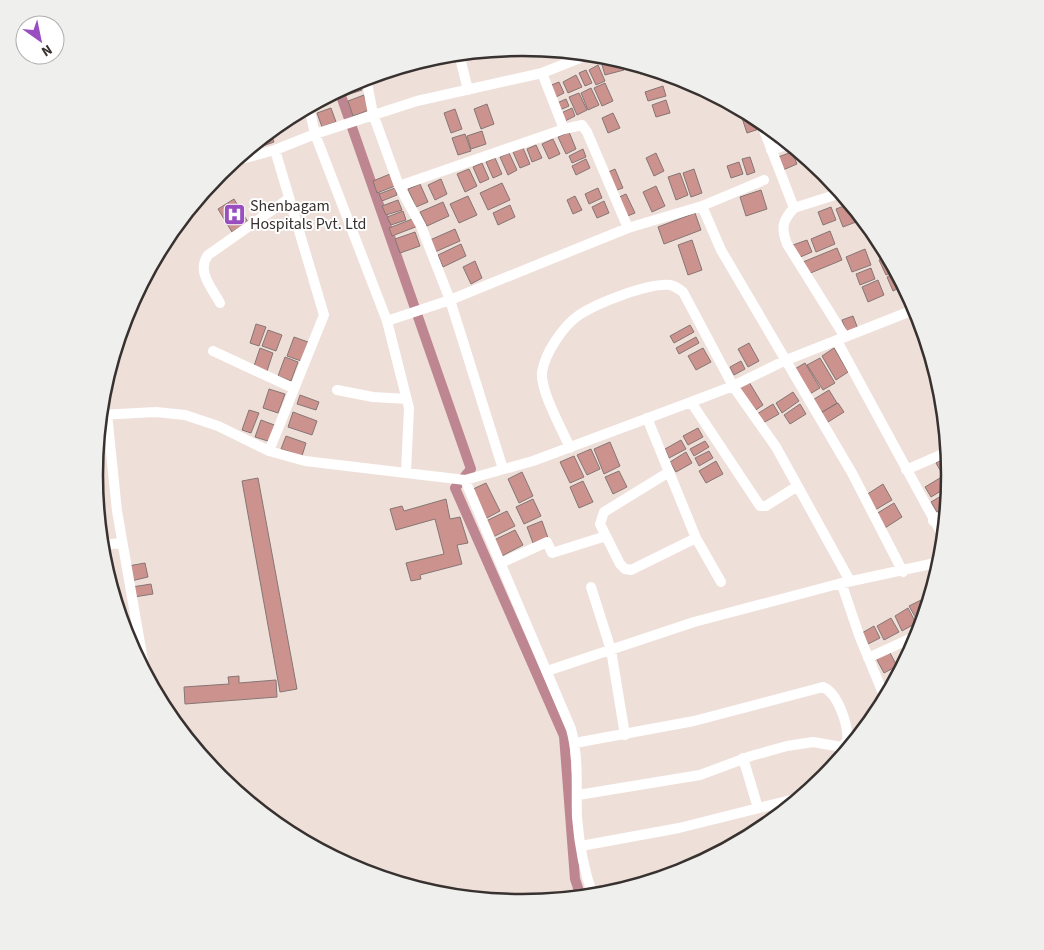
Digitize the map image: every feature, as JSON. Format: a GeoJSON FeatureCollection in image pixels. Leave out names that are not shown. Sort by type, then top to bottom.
{"type":"FeatureCollection","features":[{"type":"Feature","properties":{"kind":"street"},"geometry":{"type":"LineString","coordinates":[[250,157],[275,150],[351,121],[416,101],[542,73],[575,60]]}},
{"type":"Feature","properties":{"kind":"street"},"geometry":{"type":"LineString","coordinates":[[461,61],[468,90]]}},
{"type":"Feature","properties":{"kind":"street"},"geometry":{"type":"LineString","coordinates":[[542,73],[564,129]]}},
{"type":"Feature","properties":{"kind":"street"},"geometry":{"type":"LineString","coordinates":[[368,86],[373,114],[399,186],[421,226],[450,300],[503,469]]}},
{"type":"Feature","properties":{"kind":"street"},"geometry":{"type":"LineString","coordinates":[[310,114],[315,134],[387,321],[407,400],[409,420],[406,472]]}},
{"type":"Feature","properties":{"kind":"street"},"geometry":{"type":"LineString","coordinates":[[399,186],[564,129],[582,125],[588,132],[628,228]]}},
{"type":"Feature","properties":{"kind":"street"},"geometry":{"type":"LineString","coordinates":[[765,135],[794,208]]}},
{"type":"Feature","properties":{"kind":"street"},"geometry":{"type":"LineString","coordinates":[[771,150],[782,147]]}},
{"type":"Feature","properties":{"kind":"street"},"geometry":{"type":"LineString","coordinates":[[269,451],[324,315],[324,309],[317,295],[275,150]]}},
{"type":"Feature","properties":{"kind":"street"},"geometry":{"type":"LineString","coordinates":[[387,321],[450,300],[628,228],[702,206],[764,180]]}},
{"type":"Feature","properties":{"kind":"street"},"geometry":{"type":"LineString","coordinates":[[834,195],[794,208],[785,218],[783,224],[787,244],[841,339],[906,470],[937,527]]}},
{"type":"Feature","properties":{"kind":"street"},"geometry":{"type":"LineString","coordinates":[[220,303],[202,268],[204,260],[208,254],[288,199]]}},
{"type":"Feature","properties":{"kind":"street"},"geometry":{"type":"LineString","coordinates":[[702,206],[721,250],[784,361],[852,473],[903,572]]}},
{"type":"Feature","properties":{"kind":"street"},"geometry":{"type":"LineString","coordinates":[[570,448],[543,386],[542,375],[544,362],[566,329],[578,316],[602,303],[639,290],[669,285],[678,288],[683,292],[733,386],[776,447],[846,583],[868,658],[881,690]]}},
{"type":"Feature","properties":{"kind":"street"},"geometry":{"type":"LineString","coordinates":[[108,414],[156,412],[185,415],[218,426],[269,451],[328,465],[462,479],[503,469],[570,448],[733,386],[784,361],[908,312]]}},
{"type":"Feature","properties":{"kind":"street"},"geometry":{"type":"LineString","coordinates":[[213,351],[293,388]]}},
{"type":"Feature","properties":{"kind":"street"},"geometry":{"type":"LineString","coordinates":[[337,390],[373,397],[407,400]]}},
{"type":"Feature","properties":{"kind":"street"},"geometry":{"type":"LineString","coordinates":[[691,402],[760,506],[766,506],[796,487]]}},
{"type":"Feature","properties":{"kind":"street"},"geometry":{"type":"LineString","coordinates":[[647,418],[696,538],[721,582]]}},
{"type":"Feature","properties":{"kind":"street"},"geometry":{"type":"LineString","coordinates":[[106,429],[117,511],[141,648]]}},
{"type":"Feature","properties":{"kind":"street"},"geometry":{"type":"LineString","coordinates":[[906,470],[940,455]]}},
{"type":"Feature","properties":{"kind":"street"},"geometry":{"type":"LineString","coordinates":[[669,472],[604,512],[600,524],[620,564],[625,569],[631,570],[696,538]]}},
{"type":"Feature","properties":{"kind":"street"},"geometry":{"type":"LineString","coordinates":[[462,479],[501,563],[566,714],[575,743],[581,846],[591,888]]}},
{"type":"Feature","properties":{"kind":"street"},"geometry":{"type":"LineString","coordinates":[[933,521],[938,518]]}},
{"type":"Feature","properties":{"kind":"street"},"geometry":{"type":"LineString","coordinates":[[501,563],[547,542],[552,553],[606,536]]}},
{"type":"Feature","properties":{"kind":"street"},"geometry":{"type":"LineString","coordinates":[[109,544],[122,542]]}},
{"type":"Feature","properties":{"kind":"street"},"geometry":{"type":"LineString","coordinates":[[547,671],[694,622],[846,583],[931,564]]}},
{"type":"Feature","properties":{"kind":"street"},"geometry":{"type":"LineString","coordinates":[[591,587],[611,650],[625,734]]}},
{"type":"Feature","properties":{"kind":"street"},"geometry":{"type":"LineString","coordinates":[[868,658],[907,640]]}},
{"type":"Feature","properties":{"kind":"street"},"geometry":{"type":"LineString","coordinates":[[575,743],[745,709],[823,687],[829,689],[834,697],[846,729],[847,739]]}},
{"type":"Feature","properties":{"kind":"street"},"geometry":{"type":"LineString","coordinates":[[578,795],[700,775],[743,758],[786,746],[813,742],[838,750]]}},
{"type":"Feature","properties":{"kind":"street"},"geometry":{"type":"LineString","coordinates":[[743,758],[758,808]]}},
{"type":"Feature","properties":{"kind":"street"},"geometry":{"type":"LineString","coordinates":[[581,846],[678,828],[783,802]]}},
{"type":"Feature","properties":{"kind":"building"},"geometry":{"type":"Polygon","coordinates":[[[605,64],[624,70],[605,75],[602,65],[605,64]]]}},
{"type":"Feature","properties":{"kind":"building"},"geometry":{"type":"Polygon","coordinates":[[[598,65],[605,81],[596,85],[589,70],[598,65]]]}},
{"type":"Feature","properties":{"kind":"building"},"geometry":{"type":"Polygon","coordinates":[[[586,70],[592,83],[585,86],[579,73],[586,70]]]}},
{"type":"Feature","properties":{"kind":"building"},"geometry":{"type":"Polygon","coordinates":[[[576,75],[582,87],[568,93],[563,82],[576,75]]]}},
{"type":"Feature","properties":{"kind":"building"},"geometry":{"type":"Polygon","coordinates":[[[559,82],[564,93],[554,98],[549,86],[559,82]]]}},
{"type":"Feature","properties":{"kind":"building"},"geometry":{"type":"Polygon","coordinates":[[[605,83],[613,101],[602,106],[594,88],[605,83]]]}},
{"type":"Feature","properties":{"kind":"building"},"geometry":{"type":"Polygon","coordinates":[[[663,86],[666,96],[648,101],[645,92],[663,86]]]}},
{"type":"Feature","properties":{"kind":"building"},"geometry":{"type":"Polygon","coordinates":[[[361,88],[362,90],[344,96],[361,88]]]}},
{"type":"Feature","properties":{"kind":"building"},"geometry":{"type":"Polygon","coordinates":[[[591,88],[599,105],[588,110],[581,93],[591,88]]]}},
{"type":"Feature","properties":{"kind":"building"},"geometry":{"type":"Polygon","coordinates":[[[579,93],[587,110],[577,115],[569,97],[579,93]]]}},
{"type":"Feature","properties":{"kind":"building"},"geometry":{"type":"Polygon","coordinates":[[[364,95],[369,110],[353,116],[348,101],[364,95]]]}},
{"type":"Feature","properties":{"kind":"building"},"geometry":{"type":"Polygon","coordinates":[[[566,99],[569,106],[560,110],[557,103],[566,99]]]}},
{"type":"Feature","properties":{"kind":"building"},"geometry":{"type":"Polygon","coordinates":[[[666,100],[670,113],[656,117],[652,105],[666,100]]]}},
{"type":"Feature","properties":{"kind":"building"},"geometry":{"type":"Polygon","coordinates":[[[487,104],[494,124],[481,129],[474,109],[487,104]]]}},
{"type":"Feature","properties":{"kind":"building"},"geometry":{"type":"Polygon","coordinates":[[[331,108],[336,122],[322,127],[317,113],[331,108]]]}},
{"type":"Feature","properties":{"kind":"building"},"geometry":{"type":"Polygon","coordinates":[[[572,108],[575,116],[563,122],[559,114],[572,108]]]}},
{"type":"Feature","properties":{"kind":"building"},"geometry":{"type":"Polygon","coordinates":[[[455,109],[462,129],[451,133],[444,113],[455,109]]]}},
{"type":"Feature","properties":{"kind":"building"},"geometry":{"type":"Polygon","coordinates":[[[613,113],[620,128],[608,133],[602,118],[613,113]]]}},
{"type":"Feature","properties":{"kind":"building"},"geometry":{"type":"Polygon","coordinates":[[[742,119],[758,129],[747,133],[742,119]]]}},
{"type":"Feature","properties":{"kind":"building"},"geometry":{"type":"Polygon","coordinates":[[[482,131],[486,144],[471,149],[467,136],[482,131]]]}},
{"type":"Feature","properties":{"kind":"building"},"geometry":{"type":"Polygon","coordinates":[[[569,132],[576,149],[566,154],[558,137],[569,132]]]}},
{"type":"Feature","properties":{"kind":"building"},"geometry":{"type":"Polygon","coordinates":[[[465,134],[471,151],[458,155],[452,138],[465,134]]]}},
{"type":"Feature","properties":{"kind":"building"},"geometry":{"type":"Polygon","coordinates":[[[273,139],[274,142],[264,146],[273,139]]]}},
{"type":"Feature","properties":{"kind":"building"},"geometry":{"type":"Polygon","coordinates":[[[553,139],[560,154],[549,159],[542,144],[553,139]]]}},
{"type":"Feature","properties":{"kind":"building"},"geometry":{"type":"Polygon","coordinates":[[[536,145],[542,158],[532,162],[527,149],[536,145]]]}},
{"type":"Feature","properties":{"kind":"building"},"geometry":{"type":"Polygon","coordinates":[[[523,148],[530,164],[520,168],[513,152],[523,148]]]}},
{"type":"Feature","properties":{"kind":"building"},"geometry":{"type":"Polygon","coordinates":[[[583,149],[586,157],[572,163],[569,156],[583,149]]]}},
{"type":"Feature","properties":{"kind":"building"},"geometry":{"type":"Polygon","coordinates":[[[509,153],[517,170],[508,175],[500,157],[509,153]]]}},
{"type":"Feature","properties":{"kind":"building"},"geometry":{"type":"Polygon","coordinates":[[[656,153],[664,171],[654,176],[646,158],[656,153]]]}},
{"type":"Feature","properties":{"kind":"building"},"geometry":{"type":"Polygon","coordinates":[[[789,153],[794,157],[797,164],[783,170],[778,157],[789,153]]]}},
{"type":"Feature","properties":{"kind":"building"},"geometry":{"type":"Polygon","coordinates":[[[750,157],[755,172],[747,175],[742,159],[750,157]]]}},
{"type":"Feature","properties":{"kind":"building"},"geometry":{"type":"Polygon","coordinates":[[[495,158],[502,174],[493,178],[486,162],[495,158]]]}},
{"type":"Feature","properties":{"kind":"building"},"geometry":{"type":"Polygon","coordinates":[[[586,159],[590,168],[576,175],[572,166],[586,159]]]}},
{"type":"Feature","properties":{"kind":"building"},"geometry":{"type":"Polygon","coordinates":[[[739,162],[743,174],[731,178],[727,166],[739,162]]]}},
{"type":"Feature","properties":{"kind":"building"},"geometry":{"type":"Polygon","coordinates":[[[482,163],[489,179],[480,183],[473,167],[482,163]]]}},
{"type":"Feature","properties":{"kind":"building"},"geometry":{"type":"Polygon","coordinates":[[[469,169],[477,186],[465,192],[457,174],[469,169]]]}},
{"type":"Feature","properties":{"kind":"building"},"geometry":{"type":"Polygon","coordinates":[[[615,169],[623,188],[614,191],[606,173],[615,169]]]}},
{"type":"Feature","properties":{"kind":"building"},"geometry":{"type":"Polygon","coordinates":[[[694,169],[702,193],[691,197],[683,173],[694,169]]]}},
{"type":"Feature","properties":{"kind":"building"},"geometry":{"type":"Polygon","coordinates":[[[680,173],[688,195],[676,200],[668,177],[680,173]]]}},
{"type":"Feature","properties":{"kind":"building"},"geometry":{"type":"Polygon","coordinates":[[[390,174],[395,186],[377,193],[373,181],[390,174]]]}},
{"type":"Feature","properties":{"kind":"building"},"geometry":{"type":"Polygon","coordinates":[[[441,179],[447,194],[435,200],[428,185],[441,179]]]}},
{"type":"Feature","properties":{"kind":"building"},"geometry":{"type":"Polygon","coordinates":[[[502,183],[510,200],[488,210],[480,193],[502,183]]]}},
{"type":"Feature","properties":{"kind":"building"},"geometry":{"type":"Polygon","coordinates":[[[420,184],[428,202],[416,207],[408,189],[420,184]]]}},
{"type":"Feature","properties":{"kind":"building"},"geometry":{"type":"Polygon","coordinates":[[[656,186],[665,206],[652,212],[643,192],[656,186]]]}},
{"type":"Feature","properties":{"kind":"building"},"geometry":{"type":"Polygon","coordinates":[[[395,188],[397,195],[382,201],[379,194],[395,188]]]}},
{"type":"Feature","properties":{"kind":"building"},"geometry":{"type":"Polygon","coordinates":[[[598,188],[602,198],[589,204],[585,194],[598,188]]]}},
{"type":"Feature","properties":{"kind":"building"},"geometry":{"type":"Polygon","coordinates":[[[761,190],[767,209],[746,216],[740,197],[761,190]]]}},
{"type":"Feature","properties":{"kind":"building"},"geometry":{"type":"Polygon","coordinates":[[[626,194],[635,213],[625,217],[617,198],[626,194]]]}},
{"type":"Feature","properties":{"kind":"building"},"geometry":{"type":"Polygon","coordinates":[[[468,196],[477,215],[459,223],[450,204],[468,196]]]}},
{"type":"Feature","properties":{"kind":"building"},"geometry":{"type":"Polygon","coordinates":[[[575,196],[582,210],[573,214],[567,200],[575,196]]]}},
{"type":"Feature","properties":{"kind":"building"},"geometry":{"type":"Polygon","coordinates":[[[234,199],[248,222],[232,232],[218,209],[234,199]]]}},
{"type":"Feature","properties":{"kind":"building"},"geometry":{"type":"Polygon","coordinates":[[[398,200],[402,210],[386,215],[382,206],[398,200]]]}},
{"type":"Feature","properties":{"kind":"building"},"geometry":{"type":"Polygon","coordinates":[[[604,201],[609,213],[597,218],[592,207],[604,201]]]}},
{"type":"Feature","properties":{"kind":"building"},"geometry":{"type":"Polygon","coordinates":[[[443,202],[449,216],[427,226],[420,212],[443,202]]]}},
{"type":"Feature","properties":{"kind":"building"},"geometry":{"type":"Polygon","coordinates":[[[510,205],[515,217],[498,225],[493,213],[510,205]]]}},
{"type":"Feature","properties":{"kind":"building"},"geometry":{"type":"Polygon","coordinates":[[[843,206],[856,222],[843,227],[836,209],[843,206]]]}},
{"type":"Feature","properties":{"kind":"building"},"geometry":{"type":"Polygon","coordinates":[[[831,207],[836,220],[823,225],[818,212],[831,207]]]}},
{"type":"Feature","properties":{"kind":"building"},"geometry":{"type":"Polygon","coordinates":[[[403,211],[406,220],[391,225],[387,217],[403,211]]]}},
{"type":"Feature","properties":{"kind":"building"},"geometry":{"type":"Polygon","coordinates":[[[695,213],[701,230],[664,244],[658,227],[695,213]]]}},
{"type":"Feature","properties":{"kind":"building"},"geometry":{"type":"Polygon","coordinates":[[[415,218],[418,226],[392,236],[389,228],[415,218]]]}},
{"type":"Feature","properties":{"kind":"building"},"geometry":{"type":"Polygon","coordinates":[[[455,229],[460,241],[435,252],[430,240],[455,229]]]}},
{"type":"Feature","properties":{"kind":"building"},"geometry":{"type":"Polygon","coordinates":[[[830,231],[835,244],[816,252],[811,239],[830,231]]]}},
{"type":"Feature","properties":{"kind":"building"},"geometry":{"type":"Polygon","coordinates":[[[415,232],[420,246],[400,253],[395,239],[415,232]]]}},
{"type":"Feature","properties":{"kind":"building"},"geometry":{"type":"Polygon","coordinates":[[[692,240],[702,270],[688,275],[678,245],[692,240]]]}},
{"type":"Feature","properties":{"kind":"building"},"geometry":{"type":"Polygon","coordinates":[[[807,240],[812,252],[798,258],[793,245],[807,240]]]}},
{"type":"Feature","properties":{"kind":"building"},"geometry":{"type":"Polygon","coordinates":[[[461,244],[466,256],[443,267],[438,255],[461,244]]]}},
{"type":"Feature","properties":{"kind":"building"},"geometry":{"type":"Polygon","coordinates":[[[837,248],[842,260],[808,274],[803,262],[837,248]]]}},
{"type":"Feature","properties":{"kind":"building"},"geometry":{"type":"Polygon","coordinates":[[[865,249],[871,265],[852,272],[846,257],[865,249]]]}},
{"type":"Feature","properties":{"kind":"building"},"geometry":{"type":"Polygon","coordinates":[[[881,259],[889,274],[886,275],[879,260],[881,259]]]}},
{"type":"Feature","properties":{"kind":"building"},"geometry":{"type":"Polygon","coordinates":[[[475,261],[482,278],[471,284],[463,267],[475,261]]]}},
{"type":"Feature","properties":{"kind":"building"},"geometry":{"type":"Polygon","coordinates":[[[871,268],[875,279],[860,285],[856,274],[871,268]]]}},
{"type":"Feature","properties":{"kind":"building"},"geometry":{"type":"Polygon","coordinates":[[[890,275],[897,289],[893,291],[887,277],[890,275]]]}},
{"type":"Feature","properties":{"kind":"building"},"geometry":{"type":"Polygon","coordinates":[[[878,280],[884,295],[868,302],[862,287],[878,280]]]}},
{"type":"Feature","properties":{"kind":"building"},"geometry":{"type":"Polygon","coordinates":[[[853,316],[858,329],[847,333],[842,320],[853,316]]]}},
{"type":"Feature","properties":{"kind":"building"},"geometry":{"type":"Polygon","coordinates":[[[256,324],[266,327],[259,346],[250,343],[256,324]]]}},
{"type":"Feature","properties":{"kind":"building"},"geometry":{"type":"Polygon","coordinates":[[[690,325],[694,332],[674,343],[670,336],[690,325]]]}},
{"type":"Feature","properties":{"kind":"building"},"geometry":{"type":"Polygon","coordinates":[[[268,330],[282,335],[276,351],[262,346],[268,330]]]}},
{"type":"Feature","properties":{"kind":"building"},"geometry":{"type":"Polygon","coordinates":[[[294,337],[308,342],[301,361],[287,356],[294,337]]]}},
{"type":"Feature","properties":{"kind":"building"},"geometry":{"type":"Polygon","coordinates":[[[696,337],[699,343],[679,354],[676,348],[696,337]]]}},
{"type":"Feature","properties":{"kind":"building"},"geometry":{"type":"Polygon","coordinates":[[[749,343],[759,361],[748,367],[738,349],[749,343]]]}},
{"type":"Feature","properties":{"kind":"building"},"geometry":{"type":"Polygon","coordinates":[[[260,348],[273,353],[267,371],[254,366],[260,348]]]}},
{"type":"Feature","properties":{"kind":"building"},"geometry":{"type":"Polygon","coordinates":[[[703,348],[711,362],[696,370],[688,356],[703,348]]]}},
{"type":"Feature","properties":{"kind":"building"},"geometry":{"type":"Polygon","coordinates":[[[834,348],[848,372],[836,380],[822,356],[834,348]]]}},
{"type":"Feature","properties":{"kind":"building"},"geometry":{"type":"Polygon","coordinates":[[[285,357],[298,362],[291,381],[278,376],[285,357]]]}},
{"type":"Feature","properties":{"kind":"building"},"geometry":{"type":"Polygon","coordinates":[[[820,358],[835,383],[823,390],[807,365],[820,358]]]}},
{"type":"Feature","properties":{"kind":"building"},"geometry":{"type":"Polygon","coordinates":[[[741,361],[745,369],[734,375],[730,367],[741,361]]]}},
{"type":"Feature","properties":{"kind":"building"},"geometry":{"type":"Polygon","coordinates":[[[805,363],[820,388],[808,395],[793,370],[805,363]]]}},
{"type":"Feature","properties":{"kind":"building"},"geometry":{"type":"Polygon","coordinates":[[[749,382],[763,405],[753,412],[738,389],[749,382]]]}},
{"type":"Feature","properties":{"kind":"building"},"geometry":{"type":"Polygon","coordinates":[[[269,389],[285,394],[278,413],[263,408],[269,389]]]}},
{"type":"Feature","properties":{"kind":"building"},"geometry":{"type":"Polygon","coordinates":[[[829,390],[837,403],[819,414],[811,401],[829,390]]]}},
{"type":"Feature","properties":{"kind":"building"},"geometry":{"type":"Polygon","coordinates":[[[793,392],[799,401],[782,413],[776,403],[793,392]]]}},
{"type":"Feature","properties":{"kind":"building"},"geometry":{"type":"Polygon","coordinates":[[[300,395],[319,402],[316,410],[297,404],[300,395]]]}},
{"type":"Feature","properties":{"kind":"building"},"geometry":{"type":"Polygon","coordinates":[[[838,403],[844,412],[825,424],[819,414],[838,403]]]}},
{"type":"Feature","properties":{"kind":"building"},"geometry":{"type":"Polygon","coordinates":[[[773,404],[779,414],[763,423],[757,414],[773,404]]]}},
{"type":"Feature","properties":{"kind":"building"},"geometry":{"type":"Polygon","coordinates":[[[800,404],[806,414],[790,424],[784,415],[800,404]]]}},
{"type":"Feature","properties":{"kind":"building"},"geometry":{"type":"Polygon","coordinates":[[[249,410],[259,413],[251,433],[242,430],[249,410]]]}},
{"type":"Feature","properties":{"kind":"building"},"geometry":{"type":"Polygon","coordinates":[[[293,412],[317,421],[312,435],[288,427],[293,412]]]}},
{"type":"Feature","properties":{"kind":"building"},"geometry":{"type":"Polygon","coordinates":[[[261,420],[277,426],[271,442],[255,437],[261,420]]]}},
{"type":"Feature","properties":{"kind":"building"},"geometry":{"type":"Polygon","coordinates":[[[698,428],[703,437],[688,445],[683,436],[698,428]]]}},
{"type":"Feature","properties":{"kind":"building"},"geometry":{"type":"Polygon","coordinates":[[[286,436],[306,443],[302,456],[281,449],[286,436]]]}},
{"type":"Feature","properties":{"kind":"building"},"geometry":{"type":"Polygon","coordinates":[[[681,440],[686,449],[669,458],[665,449],[681,440]]]}},
{"type":"Feature","properties":{"kind":"building"},"geometry":{"type":"Polygon","coordinates":[[[705,441],[709,447],[694,456],[690,449],[705,441]]]}},
{"type":"Feature","properties":{"kind":"building"},"geometry":{"type":"Polygon","coordinates":[[[610,442],[620,466],[604,474],[594,449],[610,442]]]}},
{"type":"Feature","properties":{"kind":"building"},"geometry":{"type":"Polygon","coordinates":[[[591,449],[600,469],[587,475],[577,455],[591,449]]]}},
{"type":"Feature","properties":{"kind":"building"},"geometry":{"type":"Polygon","coordinates":[[[709,451],[713,458],[699,466],[695,458],[709,451]]]}},
{"type":"Feature","properties":{"kind":"building"},"geometry":{"type":"Polygon","coordinates":[[[686,452],[692,463],[676,472],[670,462],[686,452]]]}},
{"type":"Feature","properties":{"kind":"building"},"geometry":{"type":"Polygon","coordinates":[[[574,456],[584,477],[570,483],[560,462],[574,456]]]}},
{"type":"Feature","properties":{"kind":"building"},"geometry":{"type":"Polygon","coordinates":[[[940,460],[941,471],[936,463],[940,460]]]}},
{"type":"Feature","properties":{"kind":"building"},"geometry":{"type":"Polygon","coordinates":[[[716,461],[723,474],[706,483],[699,471],[716,461]]]}},
{"type":"Feature","properties":{"kind":"building"},"geometry":{"type":"Polygon","coordinates":[[[619,471],[627,487],[613,494],[605,477],[619,471]]]}},
{"type":"Feature","properties":{"kind":"building"},"geometry":{"type":"Polygon","coordinates":[[[522,472],[533,496],[519,503],[508,479],[522,472]]]}},
{"type":"Feature","properties":{"kind":"building"},"geometry":{"type":"Polygon","coordinates":[[[258,478],[297,689],[280,692],[242,481],[258,478]]]}},
{"type":"Feature","properties":{"kind":"building"},"geometry":{"type":"Polygon","coordinates":[[[940,478],[941,479],[940,491],[931,497],[925,487],[940,478]]]}},
{"type":"Feature","properties":{"kind":"building"},"geometry":{"type":"Polygon","coordinates":[[[583,481],[593,502],[579,508],[570,487],[583,481]]]}},
{"type":"Feature","properties":{"kind":"building"},"geometry":{"type":"Polygon","coordinates":[[[486,483],[500,511],[485,519],[471,490],[486,483]]]}},
{"type":"Feature","properties":{"kind":"building"},"geometry":{"type":"Polygon","coordinates":[[[883,484],[892,500],[875,510],[866,495],[883,484]]]}},
{"type":"Feature","properties":{"kind":"building"},"geometry":{"type":"Polygon","coordinates":[[[940,496],[939,511],[937,512],[931,502],[940,496]]]}},
{"type":"Feature","properties":{"kind":"building"},"geometry":{"type":"Polygon","coordinates":[[[446,499],[450,519],[460,517],[468,543],[457,545],[462,564],[420,575],[421,579],[411,581],[406,563],[444,554],[435,519],[396,530],[390,509],[402,506],[404,511],[446,499]]]}},
{"type":"Feature","properties":{"kind":"building"},"geometry":{"type":"Polygon","coordinates":[[[533,499],[541,516],[524,524],[516,507],[533,499]]]}},
{"type":"Feature","properties":{"kind":"building"},"geometry":{"type":"Polygon","coordinates":[[[894,503],[902,517],[885,528],[876,514],[894,503]]]}},
{"type":"Feature","properties":{"kind":"building"},"geometry":{"type":"Polygon","coordinates":[[[507,511],[515,526],[493,537],[486,521],[507,511]]]}},
{"type":"Feature","properties":{"kind":"building"},"geometry":{"type":"Polygon","coordinates":[[[542,521],[548,538],[533,543],[527,527],[542,521]]]}},
{"type":"Feature","properties":{"kind":"building"},"geometry":{"type":"Polygon","coordinates":[[[515,530],[523,545],[500,557],[492,541],[515,530]]]}},
{"type":"Feature","properties":{"kind":"building"},"geometry":{"type":"Polygon","coordinates":[[[145,563],[148,577],[131,581],[128,566],[145,563]]]}},
{"type":"Feature","properties":{"kind":"building"},"geometry":{"type":"Polygon","coordinates":[[[151,584],[153,594],[134,597],[132,587],[151,584]]]}},
{"type":"Feature","properties":{"kind":"building"},"geometry":{"type":"Polygon","coordinates":[[[922,600],[916,618],[909,606],[922,600]]]}},
{"type":"Feature","properties":{"kind":"building"},"geometry":{"type":"Polygon","coordinates":[[[908,608],[915,621],[913,625],[902,631],[895,616],[908,608]]]}},
{"type":"Feature","properties":{"kind":"building"},"geometry":{"type":"Polygon","coordinates":[[[891,618],[899,632],[884,640],[877,626],[891,618]]]}},
{"type":"Feature","properties":{"kind":"building"},"geometry":{"type":"Polygon","coordinates":[[[874,626],[880,638],[868,644],[862,633],[874,626]]]}},
{"type":"Feature","properties":{"kind":"building"},"geometry":{"type":"Polygon","coordinates":[[[889,651],[896,664],[894,668],[884,673],[876,658],[889,651]]]}},
{"type":"Feature","properties":{"kind":"building"},"geometry":{"type":"Polygon","coordinates":[[[239,676],[239,683],[276,680],[277,697],[185,704],[184,687],[229,684],[228,677],[239,676]]]}},
{"type":"Feature","properties":{"kind":"waterway"},"geometry":{"type":"LineString","coordinates":[[341,97],[471,469],[455,488],[564,736],[575,879],[579,890]]}},
{"type":"Feature","properties":{"kind":"place","name":"Shenbagam Hospitals Pvt. Ltd"},"geometry":{"type":"Point","coordinates":[234,215]}}]}
